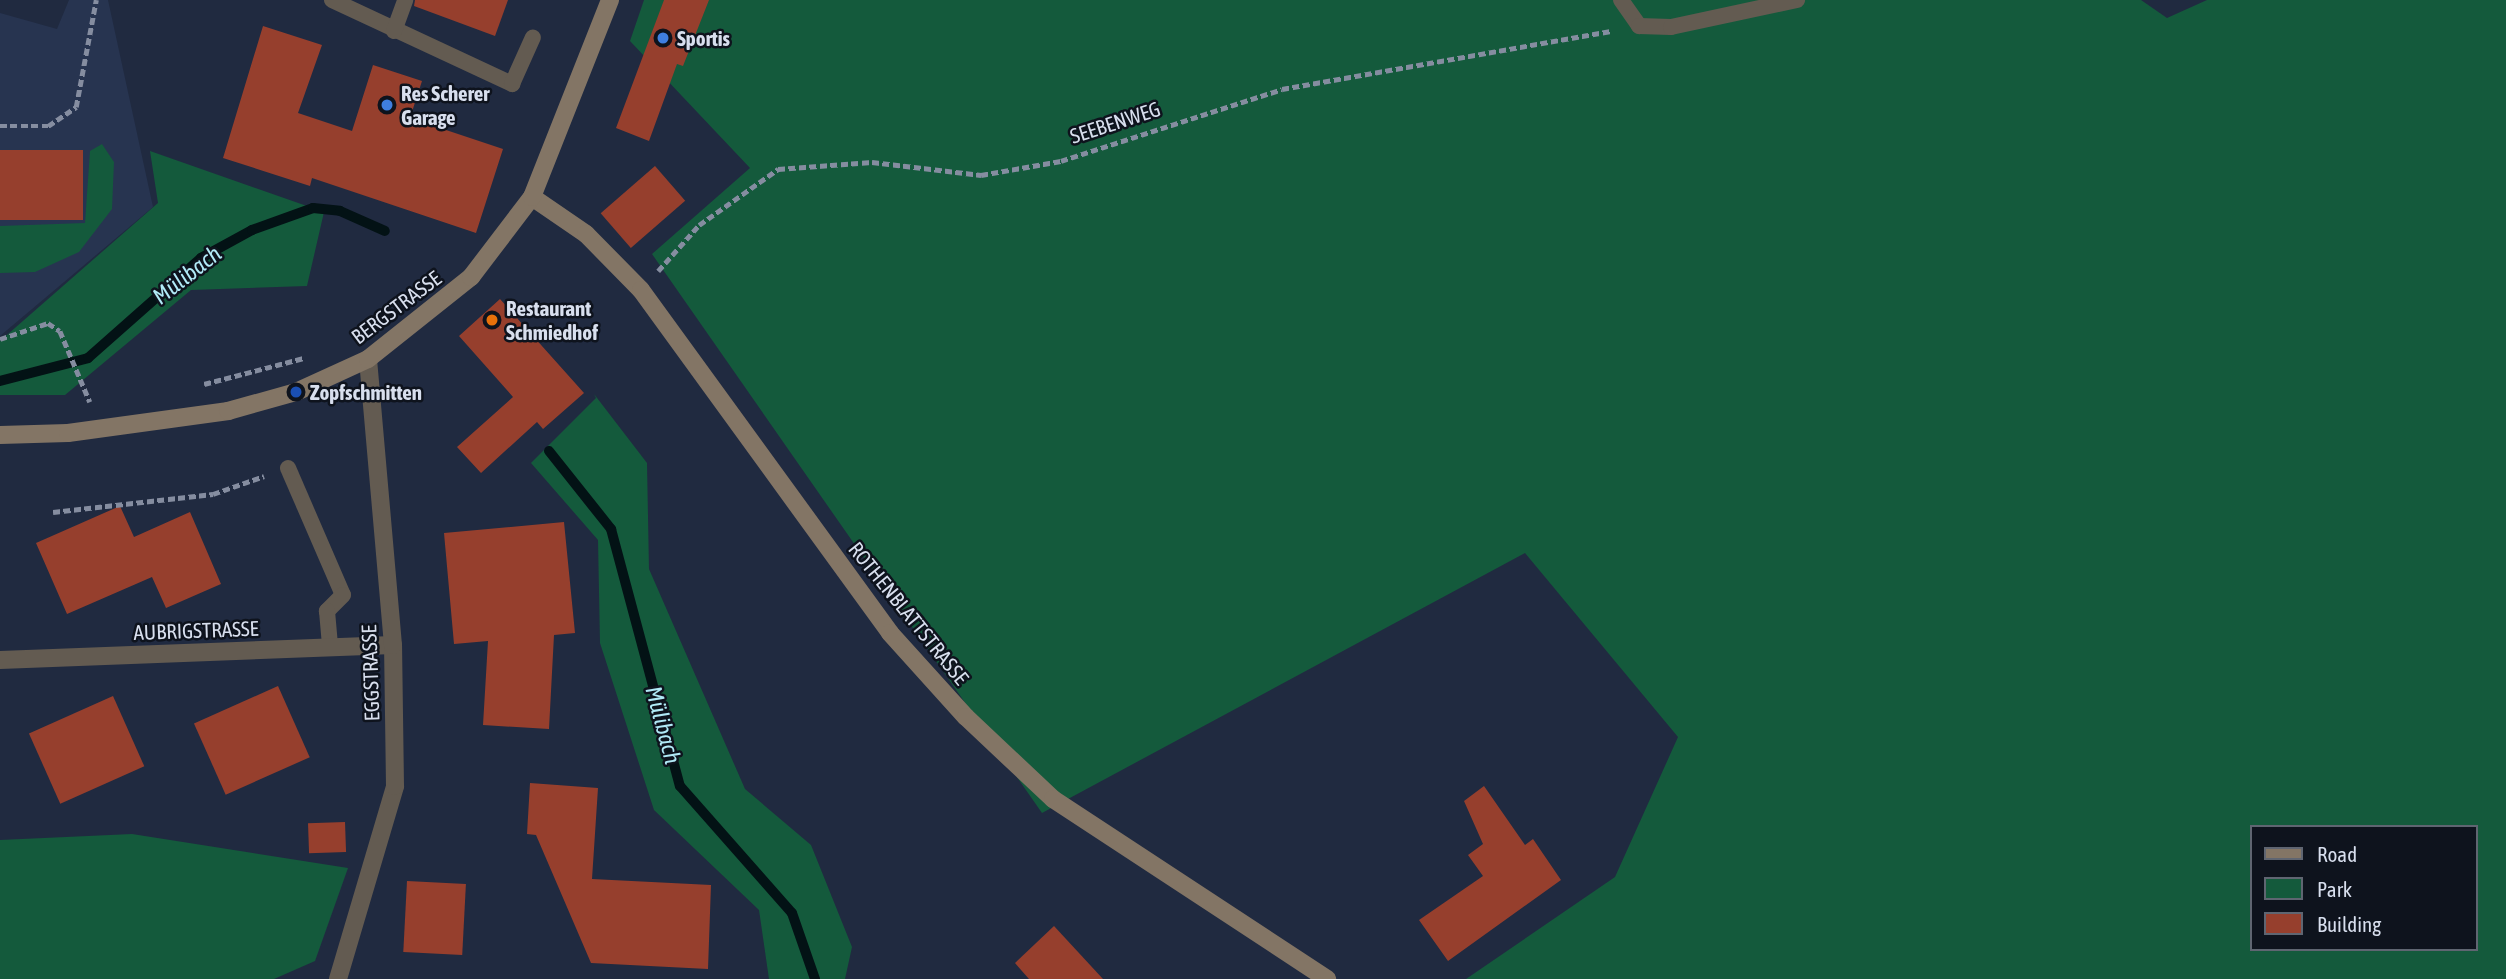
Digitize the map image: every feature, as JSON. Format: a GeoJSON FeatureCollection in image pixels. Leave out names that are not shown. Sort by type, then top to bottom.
{"type":"FeatureCollection","features":[{"type":"Feature","properties":{"kind":"street","name":"BERGSTRASSE"},"geometry":{"type":"LineString","coordinates":[[0,435],[68,433],[228,411],[314,385],[369,359],[471,277],[532,197],[610,0]]}},
{"type":"Feature","properties":{"kind":"street","name":"ROTHENBLATTSTRASSE"},"geometry":{"type":"LineString","coordinates":[[532,197],[586,234],[641,290],[890,633],[966,718],[1053,799],[1326,979]]}},
{"type":"Feature","properties":{"kind":"street","name":"EGGSTRASSE"},"geometry":{"type":"LineString","coordinates":[[338,979],[395,786],[393,645],[369,359]]}},
{"type":"Feature","properties":{"kind":"street","name":"AUBRIGSTRASSE"},"geometry":{"type":"LineString","coordinates":[[0,660],[393,645]]}},
{"type":"Feature","properties":{"kind":"lane"},"geometry":{"type":"LineString","coordinates":[[332,0],[512,84],[533,37]]}},
{"type":"Feature","properties":{"kind":"lane"},"geometry":{"type":"LineString","coordinates":[[394,31],[405,0]]}},
{"type":"Feature","properties":{"kind":"lane"},"geometry":{"type":"LineString","coordinates":[[1621,0],[1639,26],[1671,27],[1797,0]]}},
{"type":"Feature","properties":{"kind":"lane"},"geometry":{"type":"LineString","coordinates":[[288,468],[343,595],[327,611],[330,648]]}},
{"type":"Feature","properties":{"kind":"path"},"geometry":{"type":"LineString","coordinates":[[0,127],[48,126],[76,107],[96,0]]}},
{"type":"Feature","properties":{"kind":"path","name":"SEEBENWEG"},"geometry":{"type":"LineString","coordinates":[[641,290],[699,225],[778,169],[872,162],[981,175],[1061,161],[1282,89],[1639,26]]}},
{"type":"Feature","properties":{"kind":"path"},"geometry":{"type":"LineString","coordinates":[[0,339],[48,323],[60,331],[80,387],[91,405],[103,403]]}},
{"type":"Feature","properties":{"kind":"path"},"geometry":{"type":"LineString","coordinates":[[200,385],[302,355],[314,385]]}},
{"type":"Feature","properties":{"kind":"path"},"geometry":{"type":"LineString","coordinates":[[53,512],[213,494],[288,468]]}},
{"type":"Feature","properties":{"kind":"shaded area"},"geometry":{"type":"Polygon","coordinates":[[[69,0],[108,0],[153,207],[0,336],[0,13],[57,29],[69,0]]]}},
{"type":"Feature","properties":{"kind":"green space"},"geometry":{"type":"Polygon","coordinates":[[[644,0],[2141,0],[2167,18],[2207,0],[2506,0],[2506,979],[1466,979],[1615,877],[1678,737],[1525,553],[1042,813],[652,254],[750,168],[630,41],[644,0]]]}},
{"type":"Feature","properties":{"kind":"green space"},"geometry":{"type":"Polygon","coordinates":[[[102,144],[114,162],[112,209],[79,252],[35,272],[0,273],[0,226],[85,223],[90,151],[102,144]]]}},
{"type":"Feature","properties":{"kind":"green space"},"geometry":{"type":"Polygon","coordinates":[[[150,151],[324,212],[307,286],[191,290],[65,395],[0,395],[0,341],[158,203],[150,151]]]}},
{"type":"Feature","properties":{"kind":"green space"},"geometry":{"type":"Polygon","coordinates":[[[594,394],[647,463],[649,569],[745,789],[811,845],[852,947],[845,979],[769,979],[759,910],[654,810],[600,643],[598,540],[531,463],[596,398],[594,394]]]}},
{"type":"Feature","properties":{"kind":"green space"},"geometry":{"type":"Polygon","coordinates":[[[132,834],[348,868],[315,961],[274,979],[0,979],[0,840],[132,834]]]}},
{"type":"Feature","properties":{"kind":"building"},"geometry":{"type":"Polygon","coordinates":[[[415,0],[508,0],[495,36],[414,6],[415,0]]]}},
{"type":"Feature","properties":{"kind":"building"},"geometry":{"type":"Polygon","coordinates":[[[664,0],[709,0],[683,66],[677,64],[649,141],[616,128],[664,0]]]}},
{"type":"Feature","properties":{"kind":"building"},"geometry":{"type":"Polygon","coordinates":[[[263,26],[322,45],[298,113],[352,131],[373,65],[422,81],[410,118],[503,149],[476,233],[312,178],[310,186],[223,158],[263,26]]]}},
{"type":"Feature","properties":{"kind":"building"},"geometry":{"type":"Polygon","coordinates":[[[0,150],[83,150],[83,220],[0,220],[0,150]]]}},
{"type":"Feature","properties":{"kind":"building"},"geometry":{"type":"Polygon","coordinates":[[[655,166],[685,201],[631,248],[601,213],[655,166]]]}},
{"type":"Feature","properties":{"kind":"building"},"geometry":{"type":"Polygon","coordinates":[[[500,299],[584,393],[543,429],[537,422],[481,473],[457,447],[513,397],[459,336],[500,299]]]}},
{"type":"Feature","properties":{"kind":"building"},"geometry":{"type":"Polygon","coordinates":[[[120,506],[134,537],[190,512],[221,584],[166,608],[152,577],[67,614],[36,543],[120,506]]]}},
{"type":"Feature","properties":{"kind":"building"},"geometry":{"type":"Polygon","coordinates":[[[564,522],[575,633],[554,635],[549,729],[483,725],[488,641],[454,644],[444,533],[564,522]]]}},
{"type":"Feature","properties":{"kind":"building"},"geometry":{"type":"Polygon","coordinates":[[[278,686],[310,757],[226,795],[194,723],[278,686]]]}},
{"type":"Feature","properties":{"kind":"building"},"geometry":{"type":"Polygon","coordinates":[[[113,696],[144,766],[60,804],[29,733],[113,696]]]}},
{"type":"Feature","properties":{"kind":"building"},"geometry":{"type":"Polygon","coordinates":[[[530,783],[598,788],[592,879],[711,885],[708,969],[591,963],[536,835],[527,834],[530,783]]]}},
{"type":"Feature","properties":{"kind":"building"},"geometry":{"type":"Polygon","coordinates":[[[1484,786],[1525,845],[1533,839],[1561,880],[1448,961],[1419,920],[1483,876],[1468,855],[1483,844],[1464,801],[1484,786]]]}},
{"type":"Feature","properties":{"kind":"building"},"geometry":{"type":"Polygon","coordinates":[[[345,822],[346,852],[309,853],[308,823],[345,822]]]}},
{"type":"Feature","properties":{"kind":"building"},"geometry":{"type":"Polygon","coordinates":[[[407,881],[466,884],[462,955],[403,952],[407,881]]]}},
{"type":"Feature","properties":{"kind":"building"},"geometry":{"type":"Polygon","coordinates":[[[1054,926],[1103,979],[1029,979],[1015,963],[1054,926]]]}},
{"type":"Feature","properties":{"kind":"waterway","name":"Mülibach"},"geometry":{"type":"LineString","coordinates":[[0,381],[88,358],[201,258],[252,230],[313,208],[340,211],[385,231]]}},
{"type":"Feature","properties":{"kind":"waterway","name":"Mülibach"},"geometry":{"type":"LineString","coordinates":[[549,451],[611,529],[680,786],[792,913],[815,979]]}},
{"type":"Feature","properties":{"kind":"place","name":"Sportis"},"geometry":{"type":"Point","coordinates":[663,38]}},
{"type":"Feature","properties":{"kind":"place","name":"Res Scherer Garage"},"geometry":{"type":"Point","coordinates":[387,105]}},
{"type":"Feature","properties":{"kind":"place","name":"Restaurant Schmiedhof"},"geometry":{"type":"Point","coordinates":[492,320]}},
{"type":"Feature","properties":{"kind":"place","name":"Zopfschmitten"},"geometry":{"type":"Point","coordinates":[296,392]}}]}
